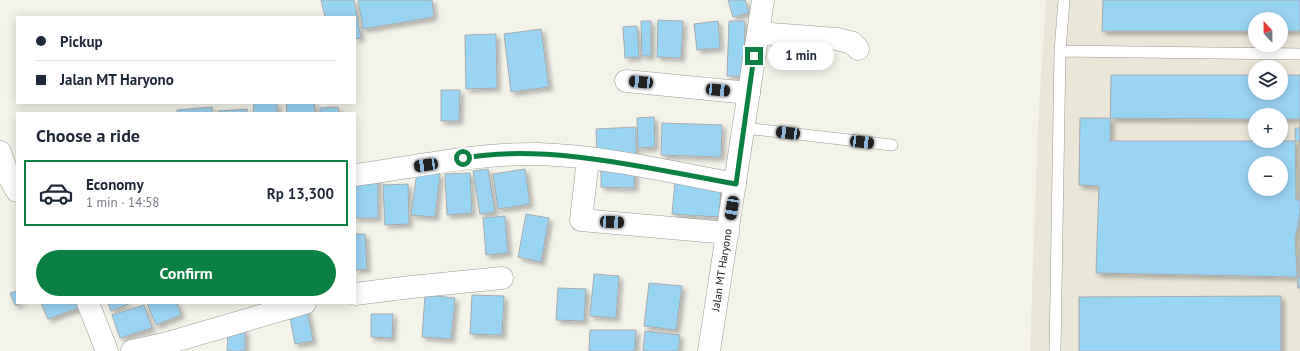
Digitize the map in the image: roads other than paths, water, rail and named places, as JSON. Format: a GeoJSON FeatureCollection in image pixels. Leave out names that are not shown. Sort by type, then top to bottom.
{"type":"FeatureCollection","features":[{"type":"Feature","properties":{"kind":"street","name":"Jalan MT Haryono"},"geometry":{"type":"LineString","coordinates":[[709,351],[736,184],[763,0]]}},
{"type":"Feature","properties":{"kind":"street"},"geometry":{"type":"LineString","coordinates":[[758,33],[848,40],[858,49]]}},
{"type":"Feature","properties":{"kind":"street"},"geometry":{"type":"LineString","coordinates":[[626,81],[749,93]]}},
{"type":"Feature","properties":{"kind":"street"},"geometry":{"type":"LineString","coordinates":[[0,152],[8,175],[16,189]]}},
{"type":"Feature","properties":{"kind":"street"},"geometry":{"type":"LineString","coordinates":[[356,175],[476,156],[537,154],[570,156],[736,184]]}},
{"type":"Feature","properties":{"kind":"street"},"geometry":{"type":"LineString","coordinates":[[588,159],[581,220],[728,233]]}},
{"type":"Feature","properties":{"kind":"street"},"geometry":{"type":"LineString","coordinates":[[356,294],[411,286],[502,278]]}},
{"type":"Feature","properties":{"kind":"street"},"geometry":{"type":"LineString","coordinates":[[88,304],[107,351]]}},
{"type":"Feature","properties":{"kind":"street"},"geometry":{"type":"LineString","coordinates":[[132,351],[164,344],[302,304]]}},
{"type":"Feature","properties":{"kind":"lane"},"geometry":{"type":"LineString","coordinates":[[1055,351],[1060,51],[1064,0]]}},
{"type":"Feature","properties":{"kind":"lane"},"geometry":{"type":"LineString","coordinates":[[1060,51],[1300,54]]}},
{"type":"Feature","properties":{"kind":"lane"},"geometry":{"type":"LineString","coordinates":[[744,128],[892,145]]}}]}
